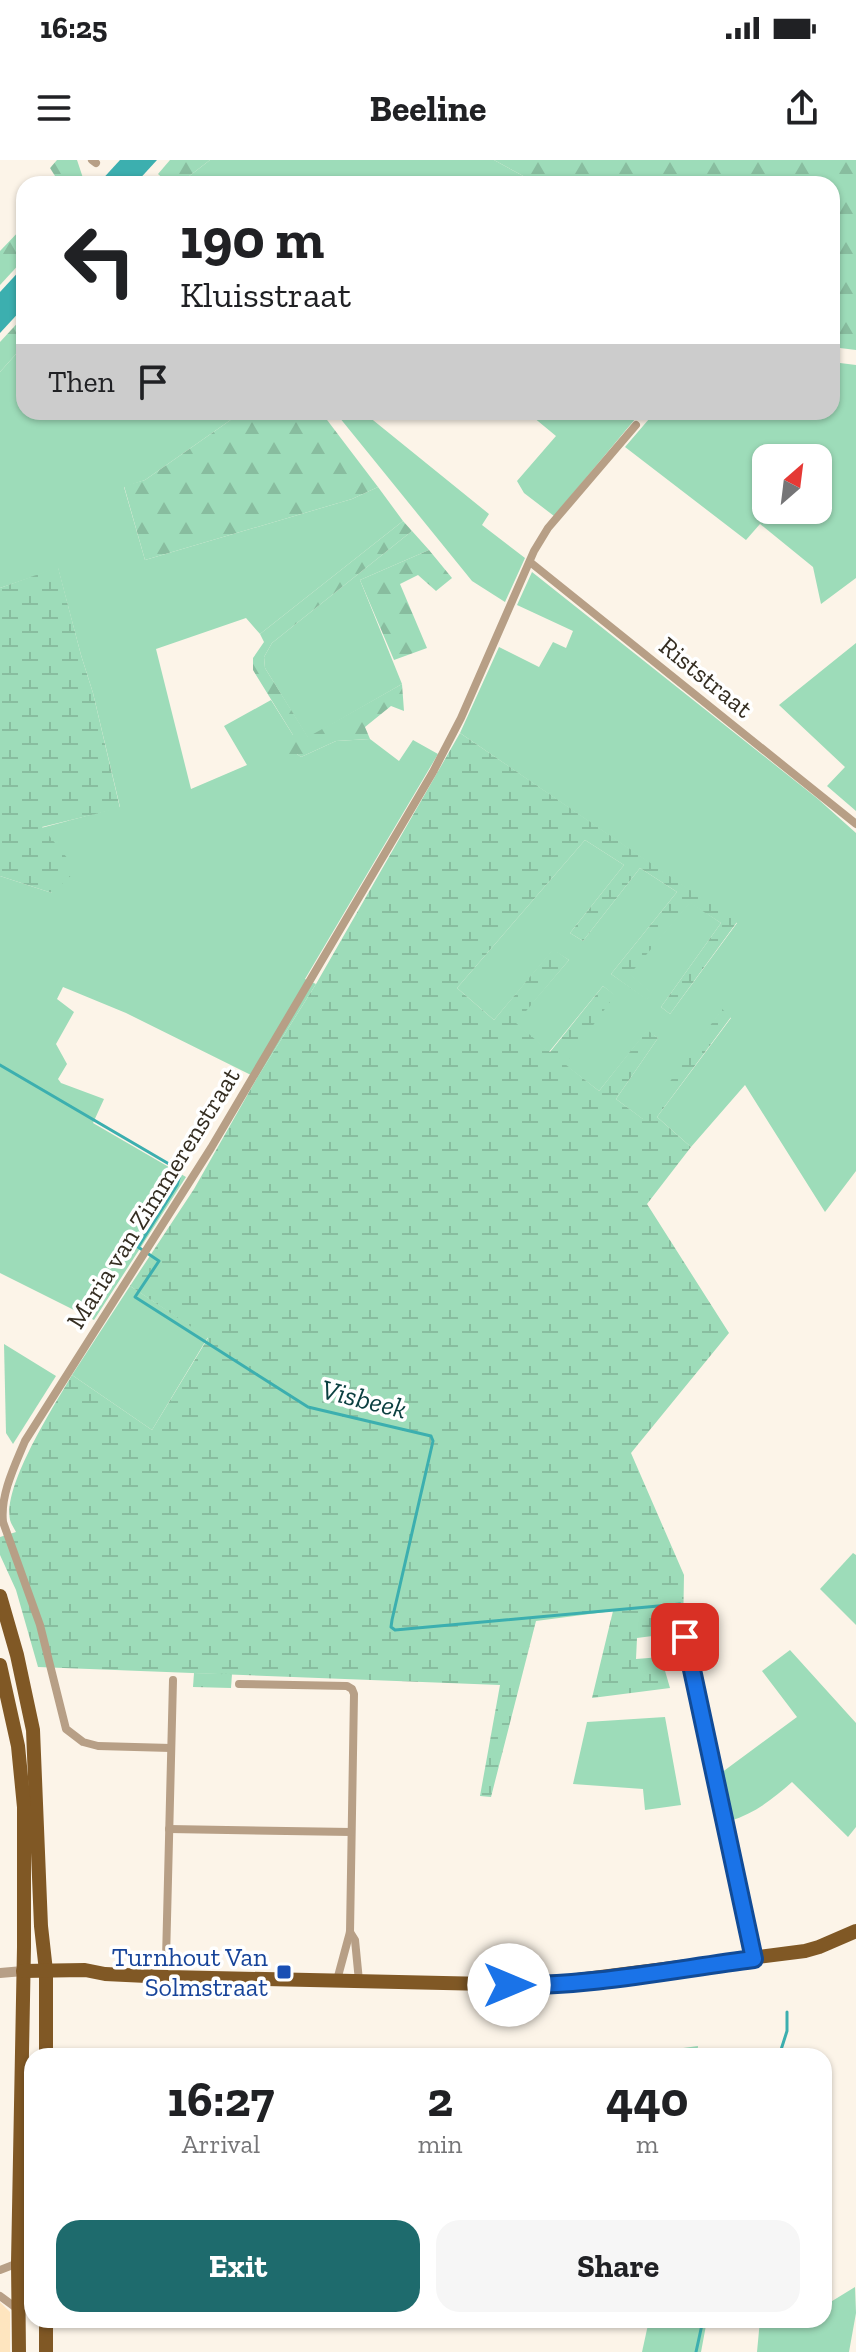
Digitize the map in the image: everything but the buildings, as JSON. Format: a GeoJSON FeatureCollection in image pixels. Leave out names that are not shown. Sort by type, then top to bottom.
{"type":"FeatureCollection","features":[{"type":"Feature","properties":{"kind":"main road"},"geometry":{"type":"LineString","coordinates":[[0,1596],[33,1730],[41,1926],[46,1971],[46,2048]]}},
{"type":"Feature","properties":{"kind":"main road"},"geometry":{"type":"LineString","coordinates":[[0,1665],[18,1746],[24,1807],[19,2352]]}},
{"type":"Feature","properties":{"kind":"main road"},"geometry":{"type":"LineString","coordinates":[[23,1971],[85,1970],[105,1974],[538,1985],[754,1959],[819,1947],[856,1931]]}},
{"type":"Feature","properties":{"kind":"main road"},"geometry":{"type":"LineString","coordinates":[[46,2328],[46,2352]]}},
{"type":"Feature","properties":{"kind":"street"},"geometry":{"type":"LineString","coordinates":[[530,562],[548,528],[636,425]]}},
{"type":"Feature","properties":{"kind":"street","name":"Maria van Zimmerenstraat"},"geometry":{"type":"LineString","coordinates":[[171,1748],[98,1746],[83,1742],[66,1729],[40,1625],[1,1510],[31,1430],[211,1148],[433,772],[461,718],[530,562]]}},
{"type":"Feature","properties":{"kind":"street","name":"Riststraat"},"geometry":{"type":"LineString","coordinates":[[530,562],[856,824]]}},
{"type":"Feature","properties":{"kind":"street"},"geometry":{"type":"LineString","coordinates":[[685,1637],[754,1959]]}},
{"type":"Feature","properties":{"kind":"street"},"geometry":{"type":"LineString","coordinates":[[166,1959],[173,1680]]}},
{"type":"Feature","properties":{"kind":"street"},"geometry":{"type":"LineString","coordinates":[[239,1684],[347,1686],[354,1694],[350,1932],[337,1980]]}},
{"type":"Feature","properties":{"kind":"street"},"geometry":{"type":"LineString","coordinates":[[169,1829],[351,1832]]}},
{"type":"Feature","properties":{"kind":"street"},"geometry":{"type":"LineString","coordinates":[[350,1932],[355,1940],[359,1981]]}},
{"type":"Feature","properties":{"kind":"street"},"geometry":{"type":"LineString","coordinates":[[0,1973],[23,1971]]}},
{"type":"Feature","properties":{"kind":"street"},"geometry":{"type":"LineString","coordinates":[[0,2270],[18,2263]]}},
{"type":"Feature","properties":{"kind":"street"},"geometry":{"type":"LineString","coordinates":[[0,2296],[19,2310]]}},
{"type":"Feature","properties":{"kind":"shaded area"},"geometry":{"type":"Polygon","coordinates":[[[0,2302],[10,2312],[10,2352],[0,2352],[0,2302]]]}},
{"type":"Feature","properties":{"kind":"green space"},"geometry":{"type":"Polygon","coordinates":[[[57,160],[77,160],[82,176],[55,176],[50,168],[57,160]]]}},
{"type":"Feature","properties":{"kind":"green space"},"geometry":{"type":"Polygon","coordinates":[[[170,160],[210,160],[189,176],[158,174],[170,160]]]}},
{"type":"Feature","properties":{"kind":"green space"},"geometry":{"type":"Polygon","coordinates":[[[210,160],[494,160],[523,176],[189,176],[210,160]]]}},
{"type":"Feature","properties":{"kind":"green space"},"geometry":{"type":"Polygon","coordinates":[[[494,160],[856,160],[856,350],[840,348],[840,176],[523,176],[494,160]]]}},
{"type":"Feature","properties":{"kind":"green space"},"geometry":{"type":"Polygon","coordinates":[[[16,234],[16,268],[0,285],[0,251],[16,234]]]}},
{"type":"Feature","properties":{"kind":"green space"},"geometry":{"type":"Polygon","coordinates":[[[16,325],[16,354],[0,372],[0,342],[16,325]]]}},
{"type":"Feature","properties":{"kind":"green space"},"geometry":{"type":"Polygon","coordinates":[[[16,354],[16,420],[231,420],[145,480],[124,487],[145,560],[352,499],[378,487],[403,521],[260,634],[246,618],[156,649],[191,789],[247,765],[224,726],[271,700],[293,735],[297,754],[301,757],[336,741],[370,739],[399,761],[413,740],[438,754],[305,979],[316,984],[257,1078],[126,1013],[63,987],[57,999],[74,1012],[56,1044],[67,1064],[58,1079],[61,1083],[104,1099],[93,1123],[186,1177],[94,1320],[0,1273],[0,876],[52,893],[41,828],[120,807],[93,693],[58,568],[0,588],[0,372],[16,354]]]}},
{"type":"Feature","properties":{"kind":"green space"},"geometry":{"type":"Polygon","coordinates":[[[840,363],[856,365],[856,578],[821,604],[813,567],[760,524],[746,540],[625,447],[648,420],[840,420],[840,363]]]}},
{"type":"Feature","properties":{"kind":"green space"},"geometry":{"type":"Polygon","coordinates":[[[231,420],[327,420],[378,487],[352,499],[145,560],[124,486],[145,480],[231,420]]]}},
{"type":"Feature","properties":{"kind":"green space"},"geometry":{"type":"Polygon","coordinates":[[[341,420],[373,420],[489,514],[482,525],[525,558],[505,602],[472,581],[341,420]]]}},
{"type":"Feature","properties":{"kind":"green space"},"geometry":{"type":"Polygon","coordinates":[[[537,420],[634,420],[554,516],[524,493],[517,481],[556,436],[537,420]]]}},
{"type":"Feature","properties":{"kind":"green space"},"geometry":{"type":"Polygon","coordinates":[[[403,521],[412,531],[272,643],[264,657],[265,668],[308,737],[402,684],[404,711],[391,706],[365,727],[370,739],[336,741],[285,761],[275,746],[293,735],[253,670],[253,658],[264,642],[260,634],[403,521]]]}},
{"type":"Feature","properties":{"kind":"green space"},"geometry":{"type":"Polygon","coordinates":[[[412,531],[429,550],[360,580],[402,684],[308,738],[265,668],[264,657],[272,643],[412,531]]]}},
{"type":"Feature","properties":{"kind":"green space"},"geometry":{"type":"Polygon","coordinates":[[[429,550],[452,578],[436,591],[418,575],[400,584],[427,648],[394,660],[360,580],[429,550]]]}},
{"type":"Feature","properties":{"kind":"green space"},"geometry":{"type":"Polygon","coordinates":[[[58,567],[93,693],[120,808],[42,827],[77,870],[52,893],[0,876],[0,588],[58,567]]]}},
{"type":"Feature","properties":{"kind":"green space"},"geometry":{"type":"Polygon","coordinates":[[[532,572],[818,799],[856,833],[856,1171],[825,1212],[745,1085],[691,1147],[657,1117],[731,1018],[722,1010],[644,1120],[616,1099],[658,1038],[647,1031],[599,1091],[564,1064],[614,995],[603,986],[549,1052],[515,1023],[569,960],[553,950],[494,1020],[457,988],[585,840],[624,865],[570,933],[583,941],[640,868],[677,892],[611,974],[647,999],[651,993],[629,974],[690,902],[721,923],[661,1007],[670,1014],[737,923],[460,733],[499,647],[539,667],[553,642],[566,648],[573,631],[517,605],[532,572]]]}},
{"type":"Feature","properties":{"kind":"green space"},"geometry":{"type":"Polygon","coordinates":[[[856,643],[856,811],[827,786],[845,767],[779,705],[856,643]]]}},
{"type":"Feature","properties":{"kind":"green space"},"geometry":{"type":"Polygon","coordinates":[[[460,733],[737,922],[670,1014],[661,1007],[721,923],[690,903],[630,974],[652,993],[647,1000],[611,974],[677,892],[640,868],[583,941],[570,933],[624,865],[585,840],[457,988],[494,1020],[553,949],[569,960],[516,1023],[550,1052],[603,986],[615,995],[565,1064],[599,1091],[647,1030],[658,1038],[616,1099],[643,1119],[722,1009],[731,1017],[657,1117],[691,1147],[647,1204],[729,1333],[631,1453],[684,1575],[683,1632],[637,1638],[636,1659],[661,1657],[670,1688],[592,1698],[613,1611],[536,1621],[491,1797],[480,1796],[500,1685],[38,1667],[16,1590],[0,1555],[0,1537],[16,1532],[10,1520],[10,1505],[22,1467],[72,1375],[152,1430],[208,1338],[130,1286],[194,1189],[460,733]]]}},
{"type":"Feature","properties":{"kind":"green space"},"geometry":{"type":"Polygon","coordinates":[[[130,1286],[208,1337],[152,1430],[72,1375],[130,1286]]]}},
{"type":"Feature","properties":{"kind":"green space"},"geometry":{"type":"Polygon","coordinates":[[[4,1344],[56,1376],[13,1444],[6,1433],[4,1344]]]}},
{"type":"Feature","properties":{"kind":"green space"},"geometry":{"type":"Polygon","coordinates":[[[853,1553],[856,1555],[856,1625],[820,1589],[853,1553]]]}},
{"type":"Feature","properties":{"kind":"green space"},"geometry":{"type":"Polygon","coordinates":[[[790,1650],[856,1723],[856,1827],[848,1837],[792,1782],[763,1805],[730,1821],[721,1773],[797,1717],[762,1671],[790,1650]]]}},
{"type":"Feature","properties":{"kind":"green space"},"geometry":{"type":"Polygon","coordinates":[[[194,1673],[232,1674],[231,1688],[193,1687],[194,1673]]]}},
{"type":"Feature","properties":{"kind":"green space"},"geometry":{"type":"Polygon","coordinates":[[[665,1717],[681,1805],[645,1810],[643,1789],[573,1784],[587,1722],[665,1717]]]}},
{"type":"Feature","properties":{"kind":"green space"},"geometry":{"type":"Polygon","coordinates":[[[855,2287],[856,2313],[849,2352],[757,2352],[759,2328],[832,2328],[832,2301],[855,2287]]]}},
{"type":"Feature","properties":{"kind":"green space"},"geometry":{"type":"Polygon","coordinates":[[[647,2328],[706,2328],[701,2352],[642,2352],[647,2328]]]}},
{"type":"Feature","properties":{"kind":"water"},"geometry":{"type":"Polygon","coordinates":[[[120,160],[157,160],[142,176],[105,176],[120,160]]]}},
{"type":"Feature","properties":{"kind":"water"},"geometry":{"type":"Polygon","coordinates":[[[16,275],[16,316],[0,333],[0,292],[16,275]]]}},
{"type":"Feature","properties":{"kind":"waterway","name":"Visbeek"},"geometry":{"type":"LineString","coordinates":[[0,1065],[181,1171],[177,1185],[138,1247],[159,1261],[135,1297],[308,1407],[431,1436],[433,1441],[391,1627],[395,1630],[680,1604],[682,1618]]}},
{"type":"Feature","properties":{"kind":"waterway"},"geometry":{"type":"LineString","coordinates":[[782,2048],[787,2031],[787,2012]]}},
{"type":"Feature","properties":{"kind":"waterway"},"geometry":{"type":"LineString","coordinates":[[696,2352],[701,2328]]}},
{"type":"Feature","properties":{"kind":"place","name":"Turnhout Van Solmstraat"},"geometry":{"type":"Point","coordinates":[284,1972]}},
{"type":"Feature","properties":{"kind":"route"},"geometry":{"type":"LineString","coordinates":[[509,1985],[593,1980],[754,1959],[685,1637]]}}]}
